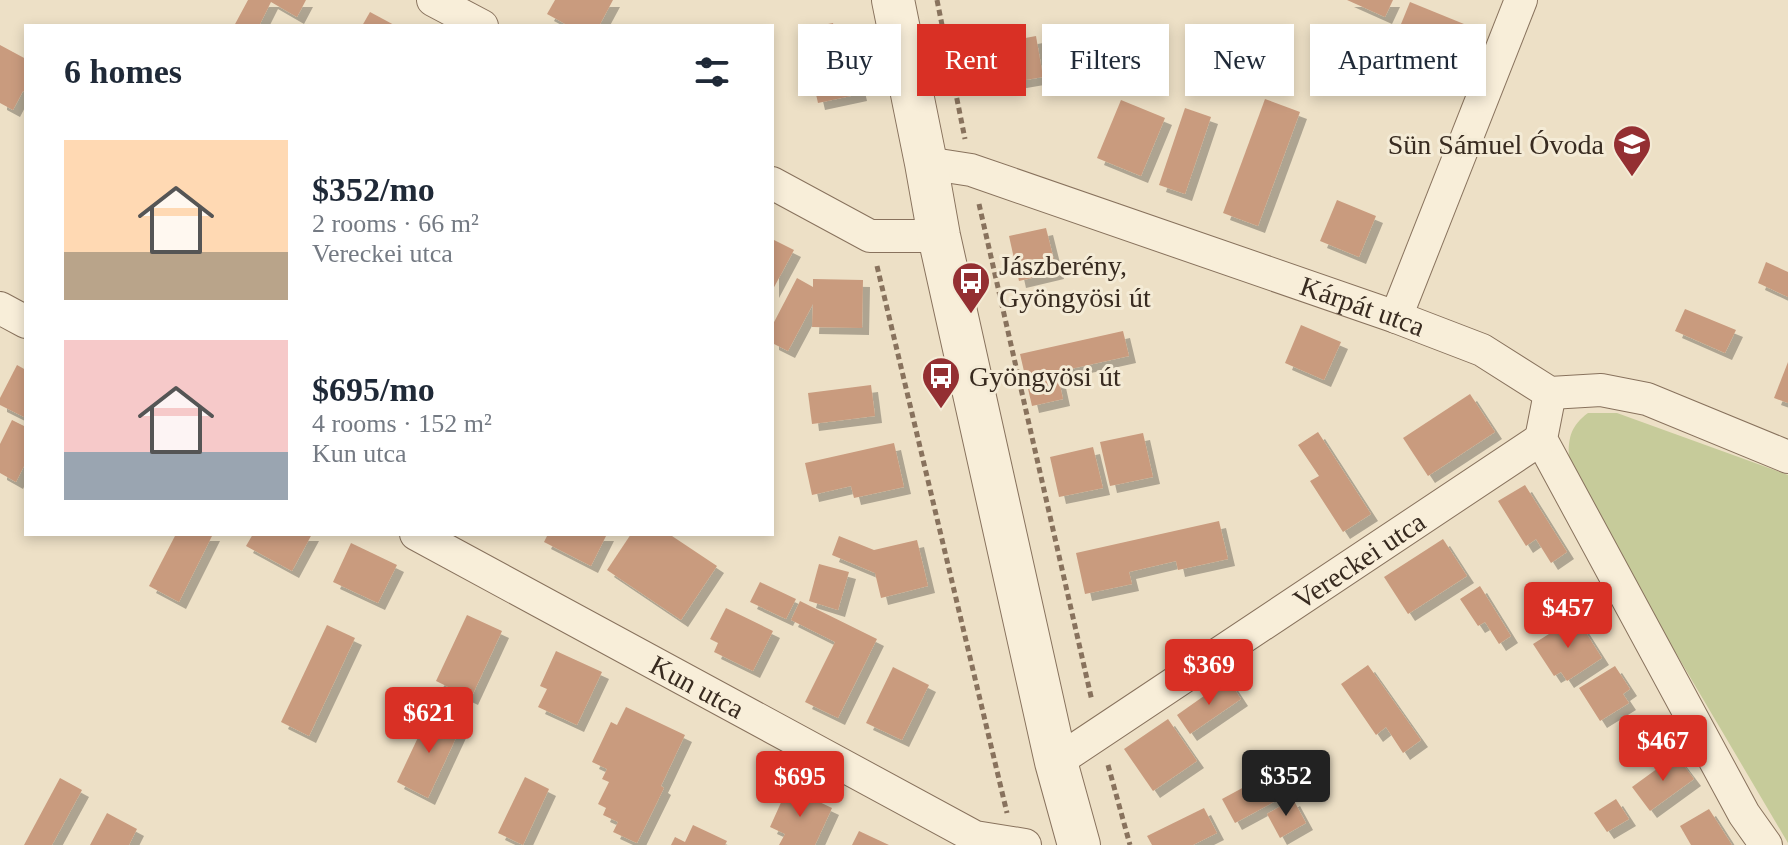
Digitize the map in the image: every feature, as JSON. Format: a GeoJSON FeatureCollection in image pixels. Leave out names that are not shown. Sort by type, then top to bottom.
{"type":"FeatureCollection","features":[{"type":"Feature","properties":{"kind":"street"},"geometry":{"type":"LineString","coordinates":[[433,0],[478,24]]}},
{"type":"Feature","properties":{"kind":"street"},"geometry":{"type":"LineString","coordinates":[[893,0],[939,236],[1056,762],[1079,845]]}},
{"type":"Feature","properties":{"kind":"street"},"geometry":{"type":"LineString","coordinates":[[1396,317],[1521,0]]}},
{"type":"Feature","properties":{"kind":"street","name":"Kárpát utca"},"geometry":{"type":"LineString","coordinates":[[926,163],[971,170],[1396,317],[1482,350],[1550,393]]}},
{"type":"Feature","properties":{"kind":"street"},"geometry":{"type":"LineString","coordinates":[[774,184],[870,236],[939,236]]}},
{"type":"Feature","properties":{"kind":"street"},"geometry":{"type":"LineString","coordinates":[[0,308],[24,321]]}},
{"type":"Feature","properties":{"kind":"street"},"geometry":{"type":"LineString","coordinates":[[1766,845],[1744,814],[1541,439],[1550,393],[1601,390],[1647,399],[1788,457]]}},
{"type":"Feature","properties":{"kind":"street","name":"Vereckei utca"},"geometry":{"type":"LineString","coordinates":[[1056,762],[1541,439]]}},
{"type":"Feature","properties":{"kind":"street","name":"Kun utca"},"geometry":{"type":"LineString","coordinates":[[420,536],[975,837],[1020,844]]}},
{"type":"Feature","properties":{"kind":"path"},"geometry":{"type":"LineString","coordinates":[[937,0],[971,170],[1100,733],[1130,845]]}},
{"type":"Feature","properties":{"kind":"path"},"geometry":{"type":"LineString","coordinates":[[870,236],[1020,844]]}},
{"type":"Feature","properties":{"kind":"green space"},"geometry":{"type":"Polygon","coordinates":[[[1588,413],[1617,413],[1788,475],[1788,843],[1569,472],[1572,432],[1588,413]]]}},
{"type":"Feature","properties":{"kind":"building"},"geometry":{"type":"Polygon","coordinates":[[[248,0],[306,0],[297,17],[271,2],[260,24],[235,24],[248,0]]]}},
{"type":"Feature","properties":{"kind":"building"},"geometry":{"type":"Polygon","coordinates":[[[555,0],[613,0],[600,24],[565,24],[547,14],[555,0]]]}},
{"type":"Feature","properties":{"kind":"building"},"geometry":{"type":"Polygon","coordinates":[[[1347,0],[1393,0],[1385,17],[1347,0]]]}},
{"type":"Feature","properties":{"kind":"building"},"geometry":{"type":"Polygon","coordinates":[[[1410,2],[1464,24],[1401,24],[1410,2]]]}},
{"type":"Feature","properties":{"kind":"building"},"geometry":{"type":"Polygon","coordinates":[[[370,12],[392,24],[363,24],[370,12]]]}},
{"type":"Feature","properties":{"kind":"building"},"geometry":{"type":"Polygon","coordinates":[[[1036,36],[1042,77],[1026,80],[1026,38],[1036,36]]]}},
{"type":"Feature","properties":{"kind":"building"},"geometry":{"type":"Polygon","coordinates":[[[0,45],[24,58],[24,92],[13,110],[0,103],[0,45]]]}},
{"type":"Feature","properties":{"kind":"building"},"geometry":{"type":"Polygon","coordinates":[[[816,96],[851,96],[818,103],[816,96]]]}},
{"type":"Feature","properties":{"kind":"building"},"geometry":{"type":"Polygon","coordinates":[[[1265,99],[1300,112],[1258,226],[1223,213],[1265,99]]]}},
{"type":"Feature","properties":{"kind":"building"},"geometry":{"type":"Polygon","coordinates":[[[1121,100],[1165,118],[1141,176],[1097,158],[1121,100]]]}},
{"type":"Feature","properties":{"kind":"building"},"geometry":{"type":"Polygon","coordinates":[[[1185,108],[1211,117],[1185,194],[1159,185],[1185,108]]]}},
{"type":"Feature","properties":{"kind":"building"},"geometry":{"type":"Polygon","coordinates":[[[1337,200],[1376,216],[1359,257],[1320,241],[1337,200]]]}},
{"type":"Feature","properties":{"kind":"building"},"geometry":{"type":"Polygon","coordinates":[[[1046,228],[1057,272],[1019,281],[1009,236],[1046,228]]]}},
{"type":"Feature","properties":{"kind":"building"},"geometry":{"type":"Polygon","coordinates":[[[774,240],[794,250],[774,287],[774,240]]]}},
{"type":"Feature","properties":{"kind":"building"},"geometry":{"type":"Polygon","coordinates":[[[1766,262],[1788,272],[1788,297],[1758,283],[1766,262]]]}},
{"type":"Feature","properties":{"kind":"building"},"geometry":{"type":"Polygon","coordinates":[[[797,278],[813,287],[813,279],[863,280],[862,328],[812,327],[813,304],[788,351],[774,344],[774,322],[797,278]]]}},
{"type":"Feature","properties":{"kind":"building"},"geometry":{"type":"Polygon","coordinates":[[[1685,309],[1736,330],[1725,353],[1675,331],[1685,309]]]}},
{"type":"Feature","properties":{"kind":"building"},"geometry":{"type":"Polygon","coordinates":[[[1301,325],[1341,342],[1324,380],[1285,363],[1301,325]]]}},
{"type":"Feature","properties":{"kind":"building"},"geometry":{"type":"Polygon","coordinates":[[[1123,331],[1129,356],[1057,372],[1063,399],[1032,406],[1020,354],[1123,331]]]}},
{"type":"Feature","properties":{"kind":"building"},"geometry":{"type":"Polygon","coordinates":[[[1788,362],[1788,403],[1774,398],[1788,362]]]}},
{"type":"Feature","properties":{"kind":"building"},"geometry":{"type":"Polygon","coordinates":[[[17,365],[24,369],[24,417],[0,405],[0,398],[17,365]]]}},
{"type":"Feature","properties":{"kind":"building"},"geometry":{"type":"Polygon","coordinates":[[[871,385],[875,416],[812,424],[808,393],[871,385]]]}},
{"type":"Feature","properties":{"kind":"building"},"geometry":{"type":"Polygon","coordinates":[[[1470,394],[1495,432],[1428,476],[1403,438],[1470,394]]]}},
{"type":"Feature","properties":{"kind":"building"},"geometry":{"type":"Polygon","coordinates":[[[12,420],[24,426],[24,466],[16,482],[0,473],[0,444],[12,420]]]}},
{"type":"Feature","properties":{"kind":"building"},"geometry":{"type":"Polygon","coordinates":[[[1318,432],[1371,514],[1343,532],[1310,481],[1319,476],[1298,445],[1318,432]]]}},
{"type":"Feature","properties":{"kind":"building"},"geometry":{"type":"Polygon","coordinates":[[[1143,433],[1153,477],[1110,486],[1100,442],[1143,433]]]}},
{"type":"Feature","properties":{"kind":"building"},"geometry":{"type":"Polygon","coordinates":[[[894,443],[904,487],[854,498],[851,486],[812,495],[805,463],[894,443]]]}},
{"type":"Feature","properties":{"kind":"building"},"geometry":{"type":"Polygon","coordinates":[[[1093,447],[1103,488],[1059,497],[1050,457],[1093,447]]]}},
{"type":"Feature","properties":{"kind":"building"},"geometry":{"type":"Polygon","coordinates":[[[1525,485],[1567,552],[1551,563],[1536,539],[1526,546],[1498,501],[1525,485]]]}},
{"type":"Feature","properties":{"kind":"building"},"geometry":{"type":"Polygon","coordinates":[[[1219,521],[1228,559],[1178,570],[1176,561],[1129,572],[1132,584],[1085,594],[1076,553],[1219,521]]]}},
{"type":"Feature","properties":{"kind":"building"},"geometry":{"type":"Polygon","coordinates":[[[175,536],[212,536],[179,602],[149,586],[175,536]]]}},
{"type":"Feature","properties":{"kind":"building"},"geometry":{"type":"Polygon","coordinates":[[[252,536],[311,536],[292,571],[246,546],[252,536]]]}},
{"type":"Feature","properties":{"kind":"building"},"geometry":{"type":"Polygon","coordinates":[[[547,536],[606,536],[591,566],[544,542],[547,536]]]}},
{"type":"Feature","properties":{"kind":"building"},"geometry":{"type":"Polygon","coordinates":[[[630,536],[672,536],[717,566],[681,620],[607,570],[630,536]]]}},
{"type":"Feature","properties":{"kind":"building"},"geometry":{"type":"Polygon","coordinates":[[[839,536],[874,550],[917,540],[928,586],[881,598],[875,573],[832,555],[839,536]]]}},
{"type":"Feature","properties":{"kind":"building"},"geometry":{"type":"Polygon","coordinates":[[[1443,539],[1467,576],[1408,614],[1384,577],[1443,539]]]}},
{"type":"Feature","properties":{"kind":"building"},"geometry":{"type":"Polygon","coordinates":[[[351,543],[397,565],[378,603],[333,582],[351,543]]]}},
{"type":"Feature","properties":{"kind":"building"},"geometry":{"type":"Polygon","coordinates":[[[819,564],[849,572],[838,610],[809,601],[819,564]]]}},
{"type":"Feature","properties":{"kind":"building"},"geometry":{"type":"Polygon","coordinates":[[[760,582],[796,599],[786,619],[750,602],[760,582]]]}},
{"type":"Feature","properties":{"kind":"building"},"geometry":{"type":"Polygon","coordinates":[[[1480,586],[1511,636],[1499,644],[1485,622],[1478,626],[1460,599],[1480,586]]]}},
{"type":"Feature","properties":{"kind":"building"},"geometry":{"type":"Polygon","coordinates":[[[800,601],[877,639],[838,718],[805,702],[835,642],[791,620],[800,601]]]}},
{"type":"Feature","properties":{"kind":"building"},"geometry":{"type":"Polygon","coordinates":[[[726,608],[773,631],[753,671],[714,652],[718,643],[710,639],[726,608]]]}},
{"type":"Feature","properties":{"kind":"building"},"geometry":{"type":"Polygon","coordinates":[[[467,615],[502,631],[471,698],[436,681],[467,615]]]}},
{"type":"Feature","properties":{"kind":"building"},"geometry":{"type":"Polygon","coordinates":[[[1576,617],[1602,658],[1567,681],[1561,672],[1554,676],[1533,644],[1576,617]]]}},
{"type":"Feature","properties":{"kind":"building"},"geometry":{"type":"Polygon","coordinates":[[[327,625],[355,638],[309,736],[281,722],[327,625]]]}},
{"type":"Feature","properties":{"kind":"building"},"geometry":{"type":"Polygon","coordinates":[[[556,651],[602,672],[577,725],[538,707],[547,689],[540,686],[556,651]]]}},
{"type":"Feature","properties":{"kind":"building"},"geometry":{"type":"Polygon","coordinates":[[[1368,665],[1421,740],[1403,753],[1386,727],[1376,735],[1341,684],[1368,665]]]}},
{"type":"Feature","properties":{"kind":"building"},"geometry":{"type":"Polygon","coordinates":[[[1615,666],[1630,689],[1623,694],[1629,703],[1600,721],[1579,688],[1615,666]]]}},
{"type":"Feature","properties":{"kind":"building"},"geometry":{"type":"Polygon","coordinates":[[[893,667],[929,685],[902,740],[866,723],[893,667]]]}},
{"type":"Feature","properties":{"kind":"building"},"geometry":{"type":"Polygon","coordinates":[[[1228,679],[1241,699],[1190,734],[1177,715],[1228,679]]]}},
{"type":"Feature","properties":{"kind":"building"},"geometry":{"type":"Polygon","coordinates":[[[626,707],[685,735],[637,843],[613,832],[618,822],[603,815],[606,808],[598,804],[609,782],[602,779],[607,769],[592,762],[611,722],[617,725],[626,707]]]}},
{"type":"Feature","properties":{"kind":"building"},"geometry":{"type":"Polygon","coordinates":[[[430,712],[461,727],[428,798],[397,782],[430,712]]]}},
{"type":"Feature","properties":{"kind":"building"},"geometry":{"type":"Polygon","coordinates":[[[1168,719],[1197,761],[1153,791],[1124,749],[1168,719]]]}},
{"type":"Feature","properties":{"kind":"building"},"geometry":{"type":"Polygon","coordinates":[[[1676,755],[1694,779],[1650,811],[1632,787],[1676,755]]]}},
{"type":"Feature","properties":{"kind":"building"},"geometry":{"type":"Polygon","coordinates":[[[1281,767],[1294,791],[1235,823],[1222,799],[1281,767]]]}},
{"type":"Feature","properties":{"kind":"building"},"geometry":{"type":"Polygon","coordinates":[[[525,777],[549,789],[523,845],[498,833],[525,777]]]}},
{"type":"Feature","properties":{"kind":"building"},"geometry":{"type":"Polygon","coordinates":[[[60,778],[82,790],[52,845],[24,845],[60,778]]]}},
{"type":"Feature","properties":{"kind":"building"},"geometry":{"type":"Polygon","coordinates":[[[788,787],[832,808],[815,845],[779,845],[785,834],[770,827],[788,787]]]}},
{"type":"Feature","properties":{"kind":"building"},"geometry":{"type":"Polygon","coordinates":[[[1293,799],[1306,823],[1280,838],[1267,814],[1293,799]]]}},
{"type":"Feature","properties":{"kind":"building"},"geometry":{"type":"Polygon","coordinates":[[[1616,799],[1629,819],[1607,832],[1594,813],[1616,799]]]}},
{"type":"Feature","properties":{"kind":"building"},"geometry":{"type":"Polygon","coordinates":[[[1204,808],[1217,833],[1193,845],[1152,845],[1147,836],[1204,808]]]}},
{"type":"Feature","properties":{"kind":"building"},"geometry":{"type":"Polygon","coordinates":[[[1709,809],[1732,845],[1691,845],[1680,826],[1709,809]]]}},
{"type":"Feature","properties":{"kind":"building"},"geometry":{"type":"Polygon","coordinates":[[[107,813],[137,829],[129,845],[90,845],[107,813]]]}},
{"type":"Feature","properties":{"kind":"building"},"geometry":{"type":"Polygon","coordinates":[[[693,825],[727,841],[725,845],[671,845],[675,837],[685,842],[693,825]]]}},
{"type":"Feature","properties":{"kind":"building"},"geometry":{"type":"Polygon","coordinates":[[[859,831],[889,845],[852,845],[859,831]]]}},
{"type":"Feature","properties":{"kind":"place","name":"Sün Sámuel Óvoda"},"geometry":{"type":"Point","coordinates":[1632,178]}},
{"type":"Feature","properties":{"kind":"place","name":"Jászberény, Gyöngyösi út"},"geometry":{"type":"Point","coordinates":[971,315]}},
{"type":"Feature","properties":{"kind":"place","name":"Gyöngyösi út"},"geometry":{"type":"Point","coordinates":[941,410]}}]}
